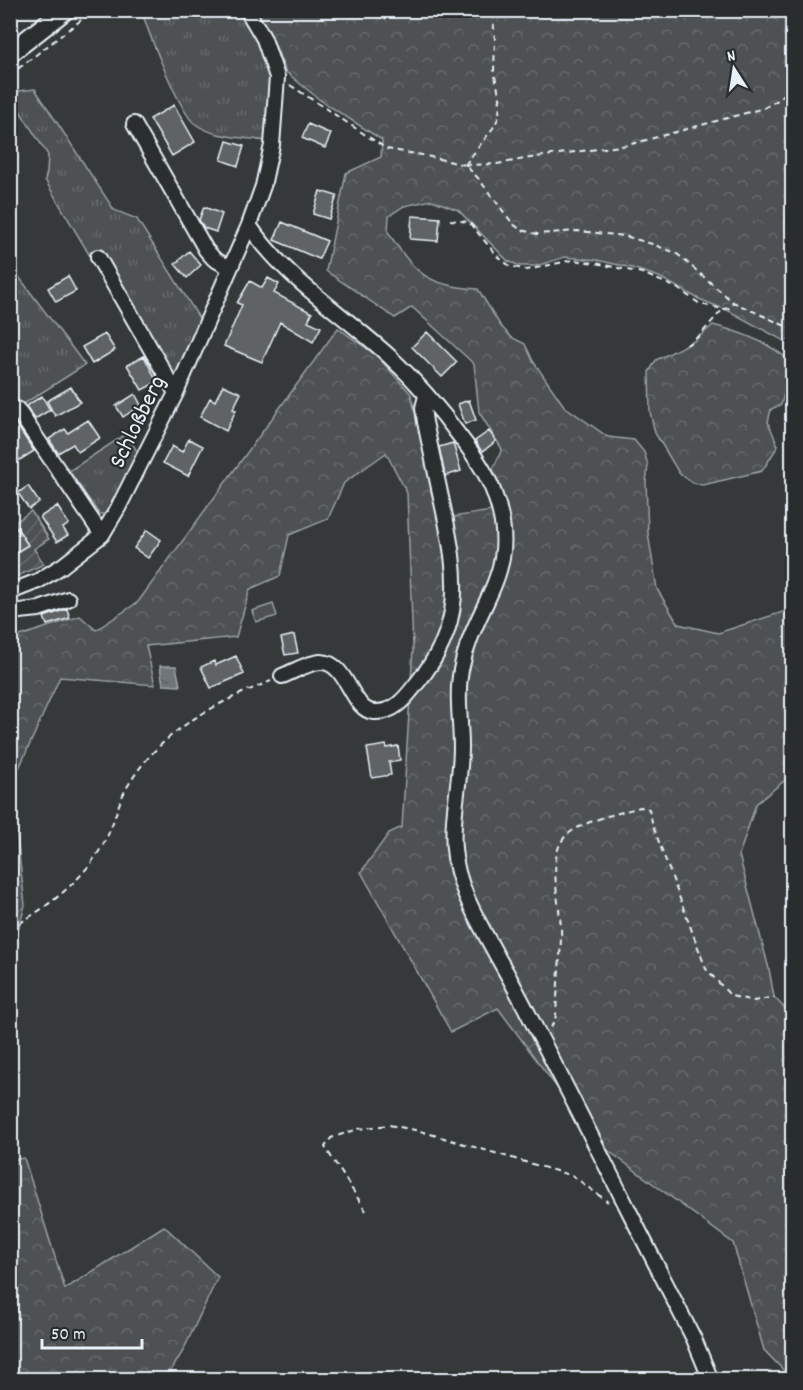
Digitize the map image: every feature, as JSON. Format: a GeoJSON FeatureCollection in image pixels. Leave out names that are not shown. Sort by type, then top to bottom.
{"type":"FeatureCollection","features":[{"type":"Feature","properties":{"kind":"main road"},"geometry":{"type":"LineString","coordinates":[[10,53],[65,10]]}},
{"type":"Feature","properties":{"kind":"street"},"geometry":{"type":"LineString","coordinates":[[248,10],[264,39],[278,77]]}},
{"type":"Feature","properties":{"kind":"street","name":"Schloßberg"},"geometry":{"type":"LineString","coordinates":[[10,592],[38,581],[62,566],[102,535],[118,508],[176,393],[249,225],[263,186],[272,145],[278,77]]}},
{"type":"Feature","properties":{"kind":"street"},"geometry":{"type":"LineString","coordinates":[[134,124],[206,250],[214,260],[230,268]]}},
{"type":"Feature","properties":{"kind":"street"},"geometry":{"type":"LineString","coordinates":[[249,225],[257,238],[300,281],[389,356],[426,396],[479,463],[494,492],[502,518],[505,546],[500,570],[463,662],[458,690],[461,746],[454,811],[454,851],[457,873],[464,892],[694,1339],[711,1380]]}},
{"type":"Feature","properties":{"kind":"street"},"geometry":{"type":"LineString","coordinates":[[98,257],[176,393]]}},
{"type":"Feature","properties":{"kind":"street"},"geometry":{"type":"LineString","coordinates":[[282,676],[316,662],[324,662],[333,666],[342,675],[361,705],[373,712],[381,711],[399,704],[432,665],[443,644],[455,596],[454,562],[425,422],[423,408],[426,396]]}},
{"type":"Feature","properties":{"kind":"street"},"geometry":{"type":"LineString","coordinates":[[16,409],[102,535]]}},
{"type":"Feature","properties":{"kind":"street"},"geometry":{"type":"LineString","coordinates":[[10,612],[39,609],[68,599]]}},
{"type":"Feature","properties":{"kind":"path"},"geometry":{"type":"LineString","coordinates":[[10,75],[94,10]]}},
{"type":"Feature","properties":{"kind":"path"},"geometry":{"type":"LineString","coordinates":[[465,165],[499,117],[500,98],[494,72],[495,38],[492,10]]}},
{"type":"Feature","properties":{"kind":"path"},"geometry":{"type":"LineString","coordinates":[[278,77],[387,149],[465,165],[497,165],[536,157],[628,146],[764,108],[778,100],[792,87]]}},
{"type":"Feature","properties":{"kind":"path"},"geometry":{"type":"LineString","coordinates":[[465,165],[478,178],[513,224],[521,230],[537,234],[578,231],[624,236],[652,244],[676,253],[733,302],[792,329]]}},
{"type":"Feature","properties":{"kind":"path"},"geometry":{"type":"LineString","coordinates":[[450,220],[469,222],[498,257],[510,266],[526,270],[572,260],[596,263],[642,273],[677,288],[700,304],[723,309],[729,308],[733,302]]}},
{"type":"Feature","properties":{"kind":"path"},"geometry":{"type":"LineString","coordinates":[[687,345],[700,335],[723,309]]}},
{"type":"Feature","properties":{"kind":"path"},"geometry":{"type":"LineString","coordinates":[[10,928],[38,912],[64,892],[88,867],[106,838],[116,809],[129,783],[152,754],[182,725],[233,696],[282,676]]}},
{"type":"Feature","properties":{"kind":"path"},"geometry":{"type":"LineString","coordinates":[[541,1039],[551,1029],[556,1016],[562,935],[556,880],[559,848],[564,838],[580,827],[640,807],[649,809],[651,813],[653,826],[706,969],[731,996],[754,1001],[774,997]]}},
{"type":"Feature","properties":{"kind":"path"},"geometry":{"type":"LineString","coordinates":[[366,1211],[325,1147],[331,1138],[358,1129],[389,1125],[420,1131],[573,1176],[633,1219]]}},
{"type":"Feature","properties":{"kind":"green space"},"geometry":{"type":"Polygon","coordinates":[[[142,11],[239,11],[259,43],[269,73],[270,88],[265,141],[210,132],[194,123],[173,88],[142,11]]]}},
{"type":"Feature","properties":{"kind":"green space"},"geometry":{"type":"Polygon","coordinates":[[[256,11],[792,11],[792,339],[784,341],[659,277],[632,268],[597,260],[565,257],[536,266],[520,266],[508,261],[458,210],[432,200],[404,206],[389,216],[388,232],[415,268],[424,275],[434,281],[478,289],[500,325],[511,337],[525,344],[533,361],[564,406],[608,437],[634,440],[644,452],[648,465],[646,483],[648,533],[657,589],[678,624],[718,633],[792,609],[792,770],[785,780],[756,804],[739,855],[769,969],[774,997],[792,1016],[792,1379],[764,1350],[733,1243],[598,1143],[498,1008],[451,1032],[361,872],[389,833],[402,827],[413,648],[407,493],[386,453],[344,483],[328,519],[289,535],[280,576],[250,589],[236,637],[146,646],[155,685],[60,677],[11,786],[11,639],[80,616],[96,630],[138,602],[338,328],[377,356],[411,394],[439,519],[506,509],[493,469],[502,449],[479,412],[474,364],[412,307],[395,318],[326,271],[346,173],[381,157],[382,140],[320,100],[286,72],[268,28],[256,11]]]}},
{"type":"Feature","properties":{"kind":"green space"},"geometry":{"type":"Polygon","coordinates":[[[35,89],[114,210],[137,219],[201,321],[175,379],[101,252],[95,250],[90,256],[45,180],[48,155],[14,102],[19,91],[35,89]]]}},
{"type":"Feature","properties":{"kind":"green space"},"geometry":{"type":"Polygon","coordinates":[[[10,265],[85,365],[22,405],[11,394],[10,265]]]}},
{"type":"Feature","properties":{"kind":"green space"},"geometry":{"type":"Polygon","coordinates":[[[713,325],[755,339],[792,363],[781,405],[771,409],[768,422],[778,446],[762,471],[703,485],[693,483],[679,473],[655,433],[650,412],[649,372],[656,360],[694,341],[713,325]]]}},
{"type":"Feature","properties":{"kind":"green space"},"geometry":{"type":"Polygon","coordinates":[[[126,434],[139,454],[111,508],[104,514],[99,514],[69,471],[126,434]]]}},
{"type":"Feature","properties":{"kind":"green space"},"geometry":{"type":"Polygon","coordinates":[[[31,511],[49,539],[34,549],[44,564],[11,579],[11,556],[28,545],[14,523],[31,511]]]}},
{"type":"Feature","properties":{"kind":"green space"},"geometry":{"type":"Polygon","coordinates":[[[273,604],[277,616],[256,622],[252,611],[273,604]]]}},
{"type":"Feature","properties":{"kind":"green space"},"geometry":{"type":"Polygon","coordinates":[[[11,786],[25,905],[11,958],[11,786]]]}},
{"type":"Feature","properties":{"kind":"green space"},"geometry":{"type":"Polygon","coordinates":[[[24,1158],[65,1289],[164,1226],[218,1277],[183,1351],[166,1379],[11,1379],[11,1160],[24,1158]]]}},
{"type":"Feature","properties":{"kind":"water"},"geometry":{"type":"Polygon","coordinates":[[[160,666],[176,666],[180,686],[163,685],[160,666]]]}},
{"type":"Feature","properties":{"kind":"building"},"geometry":{"type":"Polygon","coordinates":[[[174,105],[195,142],[172,156],[150,119],[174,105]]]}},
{"type":"Feature","properties":{"kind":"building"},"geometry":{"type":"Polygon","coordinates":[[[308,124],[331,134],[325,148],[302,138],[308,124]]]}},
{"type":"Feature","properties":{"kind":"building"},"geometry":{"type":"Polygon","coordinates":[[[227,141],[244,146],[238,166],[221,160],[227,141]]]}},
{"type":"Feature","properties":{"kind":"building"},"geometry":{"type":"Polygon","coordinates":[[[320,191],[337,196],[329,219],[313,214],[320,191]]]}},
{"type":"Feature","properties":{"kind":"building"},"geometry":{"type":"Polygon","coordinates":[[[204,207],[222,214],[216,232],[204,228],[199,220],[204,207]]]}},
{"type":"Feature","properties":{"kind":"building"},"geometry":{"type":"Polygon","coordinates":[[[412,216],[440,218],[438,241],[410,239],[412,216]]]}},
{"type":"Feature","properties":{"kind":"building"},"geometry":{"type":"Polygon","coordinates":[[[282,222],[327,241],[319,259],[274,240],[282,222]]]}},
{"type":"Feature","properties":{"kind":"building"},"geometry":{"type":"Polygon","coordinates":[[[189,251],[201,265],[187,278],[175,264],[189,251]]]}},
{"type":"Feature","properties":{"kind":"building"},"geometry":{"type":"Polygon","coordinates":[[[68,276],[76,291],[56,302],[48,288],[68,276]]]}},
{"type":"Feature","properties":{"kind":"building"},"geometry":{"type":"Polygon","coordinates":[[[268,278],[279,284],[274,293],[312,313],[308,321],[321,327],[313,342],[280,322],[262,362],[224,346],[242,305],[237,303],[250,281],[262,288],[268,278]]]}},
{"type":"Feature","properties":{"kind":"building"},"geometry":{"type":"Polygon","coordinates":[[[427,332],[457,362],[442,377],[412,347],[427,332]]]}},
{"type":"Feature","properties":{"kind":"building"},"geometry":{"type":"Polygon","coordinates":[[[105,334],[115,350],[92,364],[82,347],[105,334]]]}},
{"type":"Feature","properties":{"kind":"building"},"geometry":{"type":"Polygon","coordinates":[[[144,356],[157,382],[142,390],[127,365],[144,356]]]}},
{"type":"Feature","properties":{"kind":"building"},"geometry":{"type":"Polygon","coordinates":[[[223,385],[241,393],[226,431],[200,417],[210,398],[215,401],[223,385]]]}},
{"type":"Feature","properties":{"kind":"building"},"geometry":{"type":"Polygon","coordinates":[[[71,387],[80,402],[55,416],[47,401],[71,387]]]}},
{"type":"Feature","properties":{"kind":"building"},"geometry":{"type":"Polygon","coordinates":[[[135,394],[141,405],[123,417],[116,406],[135,394]]]}},
{"type":"Feature","properties":{"kind":"building"},"geometry":{"type":"Polygon","coordinates":[[[42,396],[50,410],[35,419],[26,406],[42,396]]]}},
{"type":"Feature","properties":{"kind":"building"},"geometry":{"type":"Polygon","coordinates":[[[469,400],[476,420],[465,424],[458,404],[469,400]]]}},
{"type":"Feature","properties":{"kind":"building"},"geometry":{"type":"Polygon","coordinates":[[[10,415],[34,451],[15,463],[10,455],[10,415]]]}},
{"type":"Feature","properties":{"kind":"building"},"geometry":{"type":"Polygon","coordinates":[[[88,420],[100,438],[78,452],[73,444],[58,453],[49,439],[65,429],[68,433],[88,420]]]}},
{"type":"Feature","properties":{"kind":"building"},"geometry":{"type":"Polygon","coordinates":[[[489,431],[496,441],[482,452],[475,441],[489,431]]]}},
{"type":"Feature","properties":{"kind":"building"},"geometry":{"type":"Polygon","coordinates":[[[189,439],[203,446],[188,476],[163,463],[172,446],[182,452],[189,439]]]}},
{"type":"Feature","properties":{"kind":"building"},"geometry":{"type":"Polygon","coordinates":[[[453,443],[461,471],[445,476],[439,447],[453,443]]]}},
{"type":"Feature","properties":{"kind":"building"},"geometry":{"type":"Polygon","coordinates":[[[28,486],[39,502],[29,509],[18,493],[28,486]]]}},
{"type":"Feature","properties":{"kind":"building"},"geometry":{"type":"Polygon","coordinates":[[[57,506],[69,524],[63,528],[68,535],[57,542],[40,517],[57,506]]]}},
{"type":"Feature","properties":{"kind":"building"},"geometry":{"type":"Polygon","coordinates":[[[17,528],[28,545],[10,556],[10,532],[17,528]]]}},
{"type":"Feature","properties":{"kind":"building"},"geometry":{"type":"Polygon","coordinates":[[[147,530],[161,540],[148,558],[134,548],[147,530]]]}},
{"type":"Feature","properties":{"kind":"building"},"geometry":{"type":"Polygon","coordinates":[[[67,609],[70,618],[47,625],[44,617],[67,609]]]}},
{"type":"Feature","properties":{"kind":"building"},"geometry":{"type":"Polygon","coordinates":[[[294,635],[298,653],[285,655],[281,638],[294,635]]]}},
{"type":"Feature","properties":{"kind":"building"},"geometry":{"type":"Polygon","coordinates":[[[236,656],[244,674],[211,688],[201,667],[214,661],[216,665],[236,656]]]}},
{"type":"Feature","properties":{"kind":"building"},"geometry":{"type":"Polygon","coordinates":[[[386,745],[387,748],[398,746],[400,760],[389,762],[391,775],[372,778],[367,748],[386,745]]]}}]}
